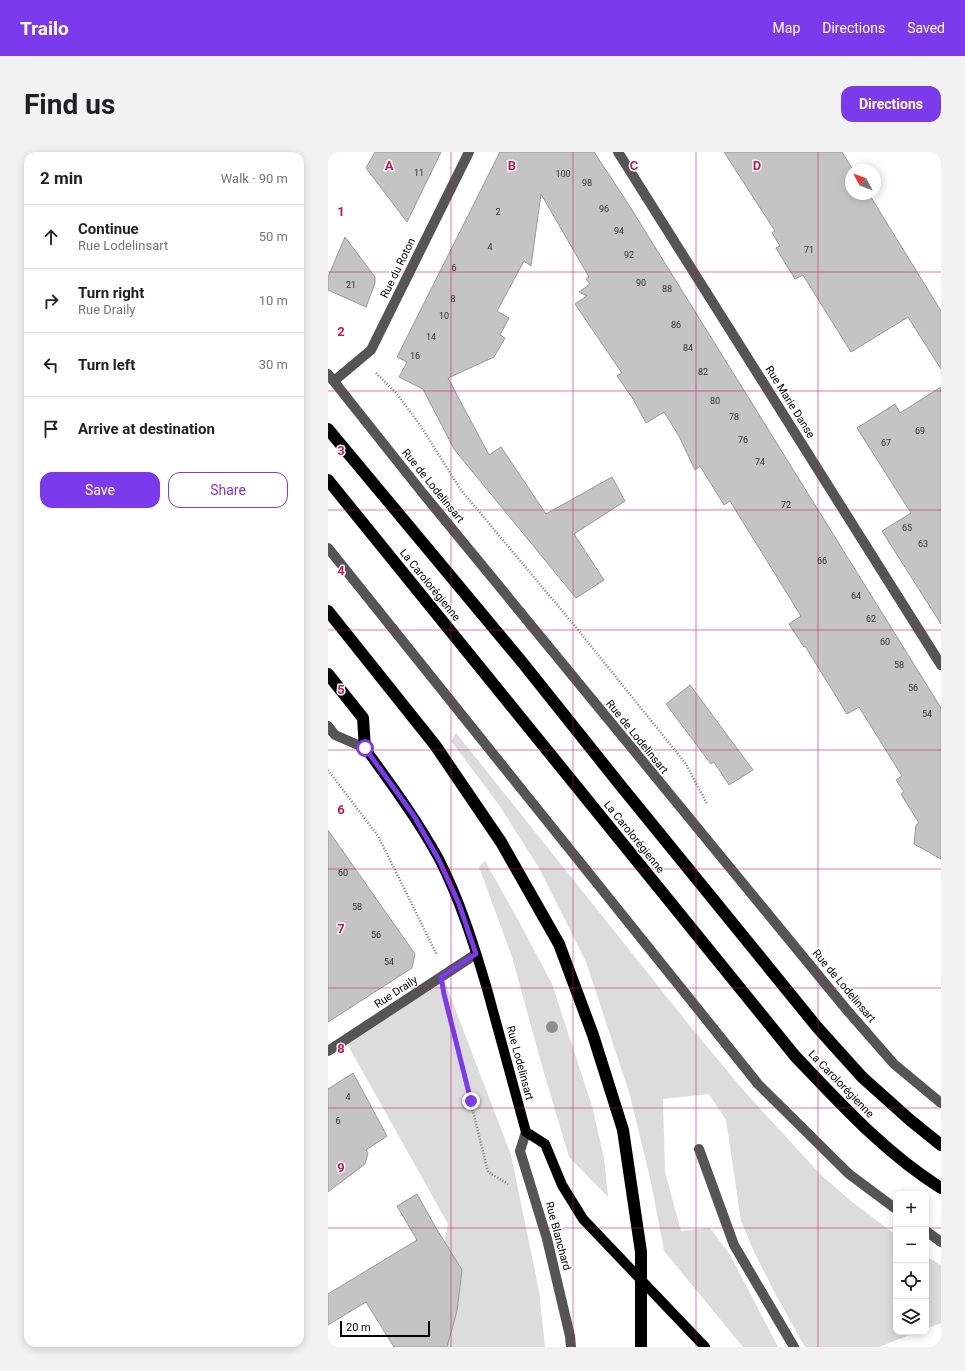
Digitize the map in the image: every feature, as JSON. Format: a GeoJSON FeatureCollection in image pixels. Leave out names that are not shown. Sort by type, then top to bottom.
{"type":"FeatureCollection","features":[{"type":"Feature","properties":{"kind":"highway"},"geometry":{"type":"LineString","coordinates":[[328,429],[522,662],[817,1027],[862,1077],[910,1120],[941,1145]]}},
{"type":"Feature","properties":{"kind":"highway","name":"La Carolorégienne"},"geometry":{"type":"LineString","coordinates":[[328,480],[795,1056],[882,1144],[918,1174],[941,1188]]}},
{"type":"Feature","properties":{"kind":"highway"},"geometry":{"type":"LineString","coordinates":[[328,611],[435,745],[501,842],[559,944],[593,1035],[623,1130],[641,1252],[641,1347]]}},
{"type":"Feature","properties":{"kind":"highway"},"geometry":{"type":"LineString","coordinates":[[328,674],[363,718],[365,748]]}},
{"type":"Feature","properties":{"kind":"main road","name":"Rue Lodelinsart"},"geometry":{"type":"LineString","coordinates":[[365,748],[414,816],[439,860],[459,904],[476,954],[506,1056],[526,1132]]}},
{"type":"Feature","properties":{"kind":"main road"},"geometry":{"type":"LineString","coordinates":[[526,1132],[545,1144],[562,1185],[583,1219],[705,1347]]}},
{"type":"Feature","properties":{"kind":"street","name":"Rue du Roton"},"geometry":{"type":"LineString","coordinates":[[331,378],[362,358],[371,350],[469,152]]}},
{"type":"Feature","properties":{"kind":"street","name":"Rue Marie Danse"},"geometry":{"type":"LineString","coordinates":[[618,152],[941,665]]}},
{"type":"Feature","properties":{"kind":"street","name":"Rue de Lodelinsart"},"geometry":{"type":"LineString","coordinates":[[331,378],[421,491],[846,1009],[894,1064],[941,1103]]}},
{"type":"Feature","properties":{"kind":"street"},"geometry":{"type":"LineString","coordinates":[[328,548],[758,1084],[849,1174],[893,1207]]}},
{"type":"Feature","properties":{"kind":"street"},"geometry":{"type":"LineString","coordinates":[[328,726],[335,735],[365,748]]}},
{"type":"Feature","properties":{"kind":"street","name":"Rue Draily"},"geometry":{"type":"LineString","coordinates":[[328,1051],[476,954]]}},
{"type":"Feature","properties":{"kind":"street","name":"Rue Blanchard"},"geometry":{"type":"LineString","coordinates":[[526,1132],[520,1151],[547,1239],[570,1336],[571,1347]]}},
{"type":"Feature","properties":{"kind":"street"},"geometry":{"type":"LineString","coordinates":[[699,1148],[734,1245],[794,1347]]}},
{"type":"Feature","properties":{"kind":"street"},"geometry":{"type":"LineString","coordinates":[[929,1233],[941,1242]]}},
{"type":"Feature","properties":{"kind":"path"},"geometry":{"type":"LineString","coordinates":[[362,358],[397,394],[420,425],[461,490],[574,625],[686,764],[707,803],[708,810]]}},
{"type":"Feature","properties":{"kind":"path"},"geometry":{"type":"LineString","coordinates":[[328,770],[378,836],[436,952],[444,994],[488,1172],[536,1203]]}},
{"type":"Feature","properties":{"kind":"shaded area"},"geometry":{"type":"Polygon","coordinates":[[[456,733],[690,1026],[744,1091],[821,1175],[851,1201],[893,1233],[893,1335],[909,1335],[879,1347],[805,1347],[755,1254],[741,1221],[726,1120],[709,1094],[663,1099],[665,1172],[681,1231],[710,1228],[729,1253],[778,1347],[743,1347],[664,1251],[651,1182],[629,1092],[586,962],[539,868],[499,805],[451,741],[456,733]]]}},
{"type":"Feature","properties":{"kind":"shaded area"},"geometry":{"type":"Polygon","coordinates":[[[485,861],[552,984],[592,1106],[604,1158],[608,1197],[569,1157],[512,957],[479,867],[485,861]]]}},
{"type":"Feature","properties":{"kind":"shaded area"},"geometry":{"type":"Polygon","coordinates":[[[445,982],[511,1155],[539,1291],[545,1347],[421,1347],[448,1224],[345,1040],[445,982]]]}},
{"type":"Feature","properties":{"kind":"shaded area"},"geometry":{"type":"Polygon","coordinates":[[[929,1258],[941,1265],[941,1323],[929,1328],[929,1258]]]}},
{"type":"Feature","properties":{"kind":"building"},"geometry":{"type":"Polygon","coordinates":[[[375,152],[441,152],[407,222],[366,168],[375,152]]]}},
{"type":"Feature","properties":{"kind":"building"},"geometry":{"type":"Polygon","coordinates":[[[500,152],[594,152],[627,202],[941,708],[941,859],[914,844],[916,825],[919,823],[901,794],[904,792],[896,780],[902,776],[859,707],[847,714],[805,646],[804,647],[789,624],[801,616],[730,501],[724,505],[700,466],[695,470],[679,436],[664,412],[646,423],[633,399],[617,376],[622,373],[575,304],[587,296],[579,292],[590,284],[586,279],[589,277],[541,194],[531,266],[524,261],[497,311],[509,318],[500,335],[505,338],[494,357],[448,378],[489,455],[501,447],[546,514],[612,477],[625,501],[574,534],[604,580],[576,598],[454,449],[423,389],[399,377],[407,362],[397,357],[500,152]]]}},
{"type":"Feature","properties":{"kind":"building"},"geometry":{"type":"Polygon","coordinates":[[[724,152],[842,152],[849,164],[845,164],[845,200],[873,200],[941,311],[941,369],[908,317],[851,352],[803,275],[795,279],[776,248],[780,246],[772,233],[775,231],[724,152]]]}},
{"type":"Feature","properties":{"kind":"building"},"geometry":{"type":"Polygon","coordinates":[[[345,237],[375,277],[375,283],[366,307],[328,290],[328,277],[345,237]]]}},
{"type":"Feature","properties":{"kind":"building"},"geometry":{"type":"Polygon","coordinates":[[[941,387],[941,624],[882,531],[911,513],[857,428],[895,404],[900,413],[941,387]]]}},
{"type":"Feature","properties":{"kind":"building"},"geometry":{"type":"Polygon","coordinates":[[[690,685],[753,770],[729,785],[714,762],[711,764],[666,704],[690,685]]]}},
{"type":"Feature","properties":{"kind":"building"},"geometry":{"type":"Polygon","coordinates":[[[328,830],[415,954],[412,968],[328,1022],[328,830]]]}},
{"type":"Feature","properties":{"kind":"building"},"geometry":{"type":"Polygon","coordinates":[[[353,1073],[387,1136],[366,1150],[368,1153],[365,1164],[328,1192],[328,1089],[353,1073]]]}},
{"type":"Feature","properties":{"kind":"building"},"geometry":{"type":"Polygon","coordinates":[[[417,1194],[462,1270],[457,1311],[447,1347],[394,1347],[366,1302],[328,1325],[328,1294],[417,1240],[397,1206],[417,1194]]]}},
{"type":"Feature","properties":{"kind":"route"},"geometry":{"type":"LineString","coordinates":[[365,748],[414,816],[439,860],[459,904],[476,954],[441,977],[471,1101]]}}]}
